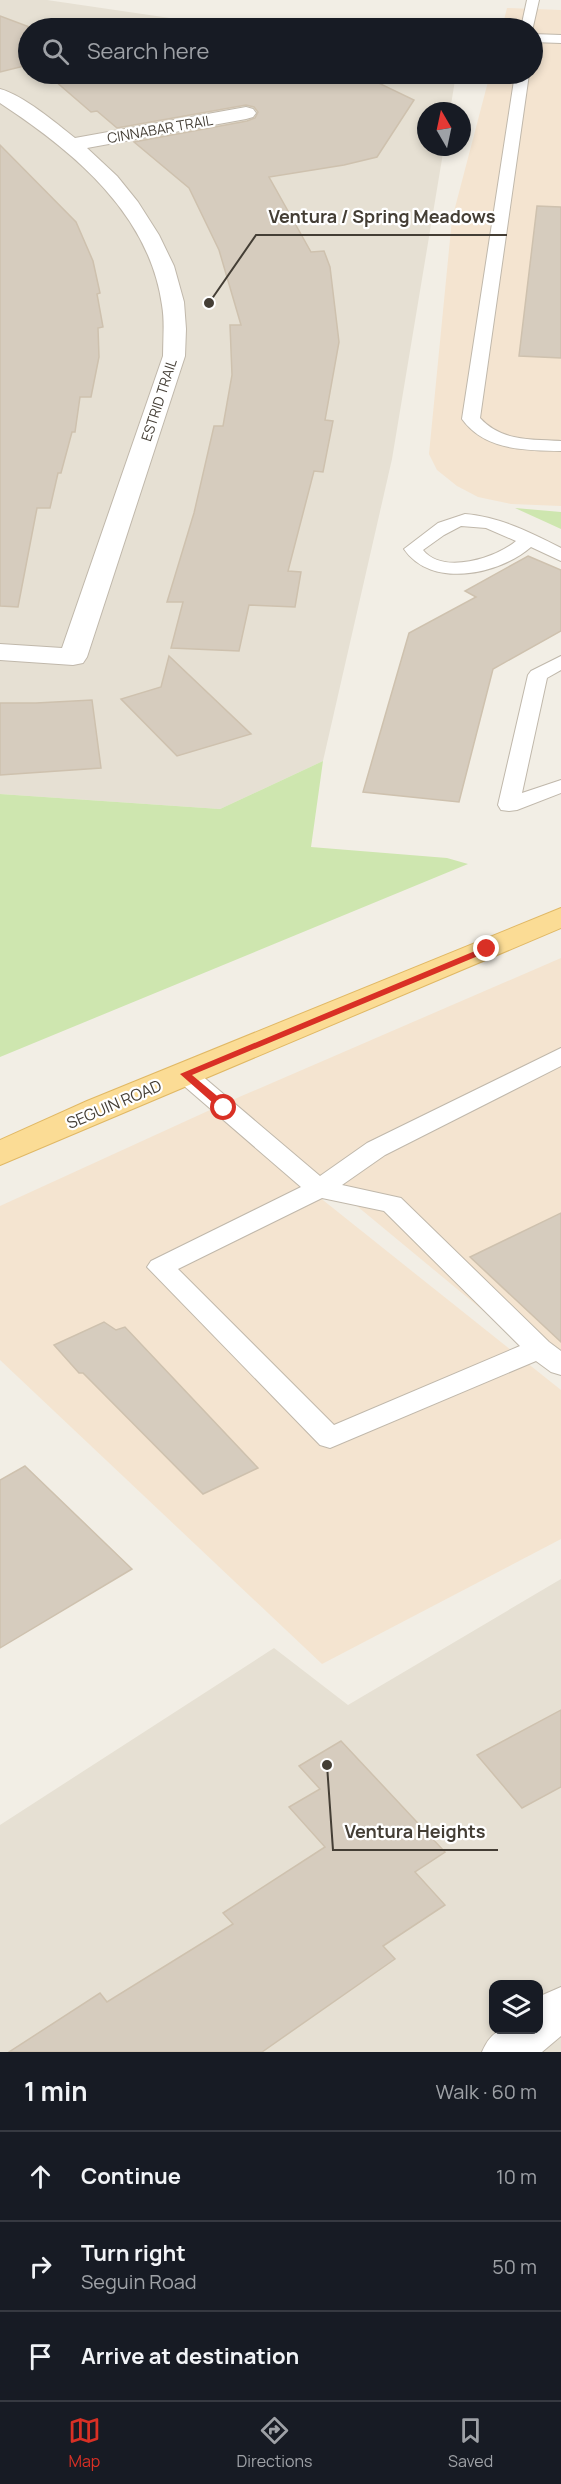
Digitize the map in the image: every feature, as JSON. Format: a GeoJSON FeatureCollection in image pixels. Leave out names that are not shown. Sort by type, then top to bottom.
{"type":"FeatureCollection","features":[{"type":"Feature","properties":{"kind":"main road","name":"SEGUIN ROAD"},"geometry":{"type":"LineString","coordinates":[[0,1154],[99,1109],[558,922]]}},
{"type":"Feature","properties":{"kind":"street","name":"ESTRID TRAIL"},"geometry":{"type":"LineString","coordinates":[[0,94],[74,144],[101,169],[135,210],[160,255],[173,304],[174,356],[73,657],[0,652]]}},
{"type":"Feature","properties":{"kind":"street","name":"CINNABAR TRAIL"},"geometry":{"type":"LineString","coordinates":[[74,144],[246,113]]}},
{"type":"Feature","properties":{"kind":"street"},"geometry":{"type":"LineString","coordinates":[[543,2022],[561,2008]]}},
{"type":"Feature","properties":{"kind":"street"},"geometry":{"type":"LineString","coordinates":[[506,2052],[529,2034]]}},
{"type":"Feature","properties":{"kind":"lane"},"geometry":{"type":"LineString","coordinates":[[530,18],[533,0]]}},
{"type":"Feature","properties":{"kind":"lane"},"geometry":{"type":"LineString","coordinates":[[543,38],[561,39]]}},
{"type":"Feature","properties":{"kind":"lane"},"geometry":{"type":"LineString","coordinates":[[521,84],[471,418],[485,434],[519,444],[561,446]]}},
{"type":"Feature","properties":{"kind":"lane"},"geometry":{"type":"LineString","coordinates":[[521,534],[526,542],[508,555],[464,569],[430,565],[417,557],[413,549],[430,534],[464,520],[510,529],[521,534],[561,555]]}},
{"type":"Feature","properties":{"kind":"lane"},"geometry":{"type":"LineString","coordinates":[[561,662],[538,675],[509,806],[561,786]]}},
{"type":"Feature","properties":{"kind":"lane"},"geometry":{"type":"LineString","coordinates":[[185,1074],[319,1189],[392,1204],[550,1357],[330,1438],[160,1267],[319,1189],[376,1149],[561,1056]]}},
{"type":"Feature","properties":{"kind":"shaded area"},"geometry":{"type":"Polygon","coordinates":[[[0,0],[47,0],[170,18],[18,18],[18,84],[454,84],[451,102],[417,102],[417,156],[442,156],[392,459],[323,761],[220,809],[0,794],[0,0]]]}},
{"type":"Feature","properties":{"kind":"shaded area"},"geometry":{"type":"Polygon","coordinates":[[[507,8],[561,10],[561,506],[511,504],[478,497],[457,486],[437,470],[429,454],[452,219],[469,156],[471,156],[471,146],[487,84],[543,84],[543,18],[504,18],[507,8]]]}},
{"type":"Feature","properties":{"kind":"shaded area"},"geometry":{"type":"Polygon","coordinates":[[[561,958],[561,1375],[230,1101],[561,958]]]}},
{"type":"Feature","properties":{"kind":"shaded area"},"geometry":{"type":"Polygon","coordinates":[[[210,1110],[561,1390],[561,1539],[322,1664],[0,1360],[0,1206],[210,1110]]]}},
{"type":"Feature","properties":{"kind":"shaded area"},"geometry":{"type":"Polygon","coordinates":[[[561,1579],[561,2052],[0,2052],[0,1825],[274,1648],[348,1705],[561,1579]]]}},
{"type":"Feature","properties":{"kind":"green space"},"geometry":{"type":"Polygon","coordinates":[[[515,508],[561,512],[561,529],[515,508]]]}},
{"type":"Feature","properties":{"kind":"green space"},"geometry":{"type":"Polygon","coordinates":[[[323,761],[311,847],[447,858],[468,864],[0,1057],[0,794],[220,809],[323,761]]]}},
{"type":"Feature","properties":{"kind":"building"},"geometry":{"type":"Polygon","coordinates":[[[0,16],[18,23],[18,68],[0,72],[0,16]]]}},
{"type":"Feature","properties":{"kind":"building"},"geometry":{"type":"Polygon","coordinates":[[[58,84],[381,84],[414,100],[377,157],[344,165],[269,177],[311,252],[324,251],[330,267],[339,342],[325,420],[333,421],[323,472],[314,471],[288,571],[301,572],[295,607],[249,605],[239,651],[171,648],[183,602],[167,602],[194,513],[214,426],[223,426],[232,375],[230,325],[241,325],[219,250],[189,188],[134,142],[247,121],[255,118],[258,112],[254,107],[246,105],[117,128],[97,111],[91,112],[58,84]]]}},
{"type":"Feature","properties":{"kind":"building"},"geometry":{"type":"Polygon","coordinates":[[[0,145],[76,222],[93,261],[100,293],[97,294],[103,327],[98,328],[99,357],[91,397],[80,397],[75,432],[72,432],[61,473],[58,473],[50,508],[37,508],[18,607],[0,606],[0,145]]]}},
{"type":"Feature","properties":{"kind":"building"},"geometry":{"type":"Polygon","coordinates":[[[537,206],[561,207],[561,358],[519,356],[537,206]]]}},
{"type":"Feature","properties":{"kind":"building"},"geometry":{"type":"Polygon","coordinates":[[[528,556],[561,570],[561,631],[493,669],[459,802],[363,792],[409,633],[476,597],[465,591],[528,556]]]}},
{"type":"Feature","properties":{"kind":"building"},"geometry":{"type":"Polygon","coordinates":[[[169,656],[251,734],[177,756],[121,699],[161,687],[169,656]]]}},
{"type":"Feature","properties":{"kind":"building"},"geometry":{"type":"Polygon","coordinates":[[[92,700],[101,768],[0,775],[0,703],[92,700]]]}},
{"type":"Feature","properties":{"kind":"building"},"geometry":{"type":"Polygon","coordinates":[[[561,1213],[561,1342],[470,1257],[561,1213]]]}},
{"type":"Feature","properties":{"kind":"building"},"geometry":{"type":"Polygon","coordinates":[[[104,1322],[116,1330],[125,1327],[258,1468],[203,1494],[83,1373],[79,1373],[54,1345],[104,1322]]]}},
{"type":"Feature","properties":{"kind":"building"},"geometry":{"type":"Polygon","coordinates":[[[25,1466],[132,1569],[0,1648],[0,1480],[25,1466]]]}},
{"type":"Feature","properties":{"kind":"building"},"geometry":{"type":"Polygon","coordinates":[[[561,1710],[561,1787],[522,1808],[477,1755],[561,1710]]]}},
{"type":"Feature","properties":{"kind":"building"},"geometry":{"type":"Polygon","coordinates":[[[341,1741],[445,1852],[415,1872],[445,1905],[383,1946],[395,1959],[262,2052],[9,2052],[100,1993],[107,2002],[233,1924],[223,1913],[325,1847],[289,1807],[320,1789],[299,1766],[341,1741]]]}},
{"type":"Feature","properties":{"kind":"place","name":"Ventura / Spring Meadows"},"geometry":{"type":"Point","coordinates":[209,303]}},
{"type":"Feature","properties":{"kind":"place","name":"Ventura Heights"},"geometry":{"type":"Point","coordinates":[327,1765]}},
{"type":"Feature","properties":{"kind":"route"},"geometry":{"type":"LineString","coordinates":[[224,1108],[185,1074],[487,949]]}}]}
